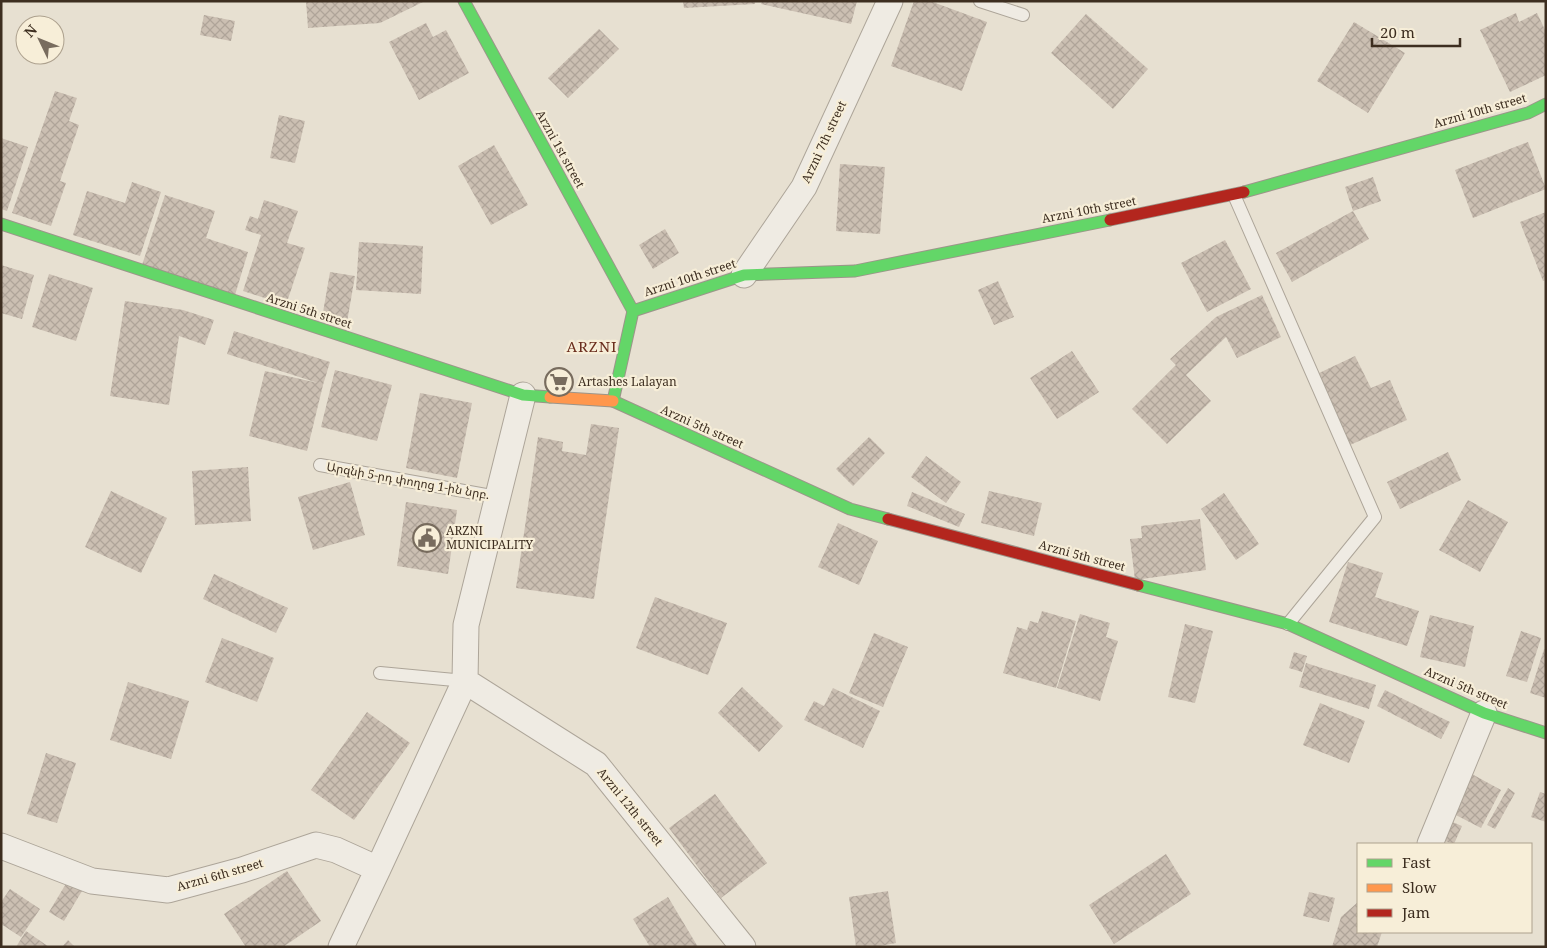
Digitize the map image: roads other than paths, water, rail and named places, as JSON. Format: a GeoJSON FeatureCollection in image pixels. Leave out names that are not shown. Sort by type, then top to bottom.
{"type":"FeatureCollection","features":[{"type":"Feature","properties":{"kind":"street","name":"Arzni 1st street"},"geometry":{"type":"LineString","coordinates":[[464,1],[633,311]]}},
{"type":"Feature","properties":{"kind":"street","name":"Arzni 7th street"},"geometry":{"type":"LineString","coordinates":[[744,275],[804,187],[890,1]]}},
{"type":"Feature","properties":{"kind":"street","name":"Arzni 10th street"},"geometry":{"type":"LineString","coordinates":[[633,311],[744,275],[855,272],[1234,195],[1528,113],[1546,104]]}},
{"type":"Feature","properties":{"kind":"street","name":"Arzni 5th street"},"geometry":{"type":"LineString","coordinates":[[1,224],[523,395],[613,401],[850,509],[1288,624],[1484,713],[1546,733]]}},
{"type":"Feature","properties":{"kind":"street"},"geometry":{"type":"LineString","coordinates":[[613,401],[633,311]]}},
{"type":"Feature","properties":{"kind":"street"},"geometry":{"type":"LineString","coordinates":[[346,944],[465,681],[466,625],[523,395]]}},
{"type":"Feature","properties":{"kind":"street","name":"Arzni 12th street"},"geometry":{"type":"LineString","coordinates":[[465,681],[596,764],[743,947]]}},
{"type":"Feature","properties":{"kind":"street"},"geometry":{"type":"LineString","coordinates":[[1430,843],[1484,713]]}},
{"type":"Feature","properties":{"kind":"street","name":"Arzni 6th street"},"geometry":{"type":"LineString","coordinates":[[1,846],[92,880],[168,890],[242,870],[316,845],[336,850],[378,870]]}},
{"type":"Feature","properties":{"kind":"lane"},"geometry":{"type":"LineString","coordinates":[[980,1],[1023,15]]}},
{"type":"Feature","properties":{"kind":"lane"},"geometry":{"type":"LineString","coordinates":[[1234,195],[1375,517],[1288,624]]}},
{"type":"Feature","properties":{"kind":"lane","name":"Արզնի 5-րդ փողոց 1-ին նրբ."},"geometry":{"type":"LineString","coordinates":[[320,465],[497,497]]}},
{"type":"Feature","properties":{"kind":"lane"},"geometry":{"type":"LineString","coordinates":[[380,673],[465,681]]}},
{"type":"Feature","properties":{"kind":"place","name":"Artashes Lalayan"},"geometry":{"type":"Point","coordinates":[559,382]}},
{"type":"Feature","properties":{"kind":"place","name":"ARZNI MUNICIPALITY"},"geometry":{"type":"Point","coordinates":[427,538]}},
{"type":"Feature","properties":{"kind":"district","name":"ARZNI"},"geometry":{"type":"Point","coordinates":[592,347]}}]}
